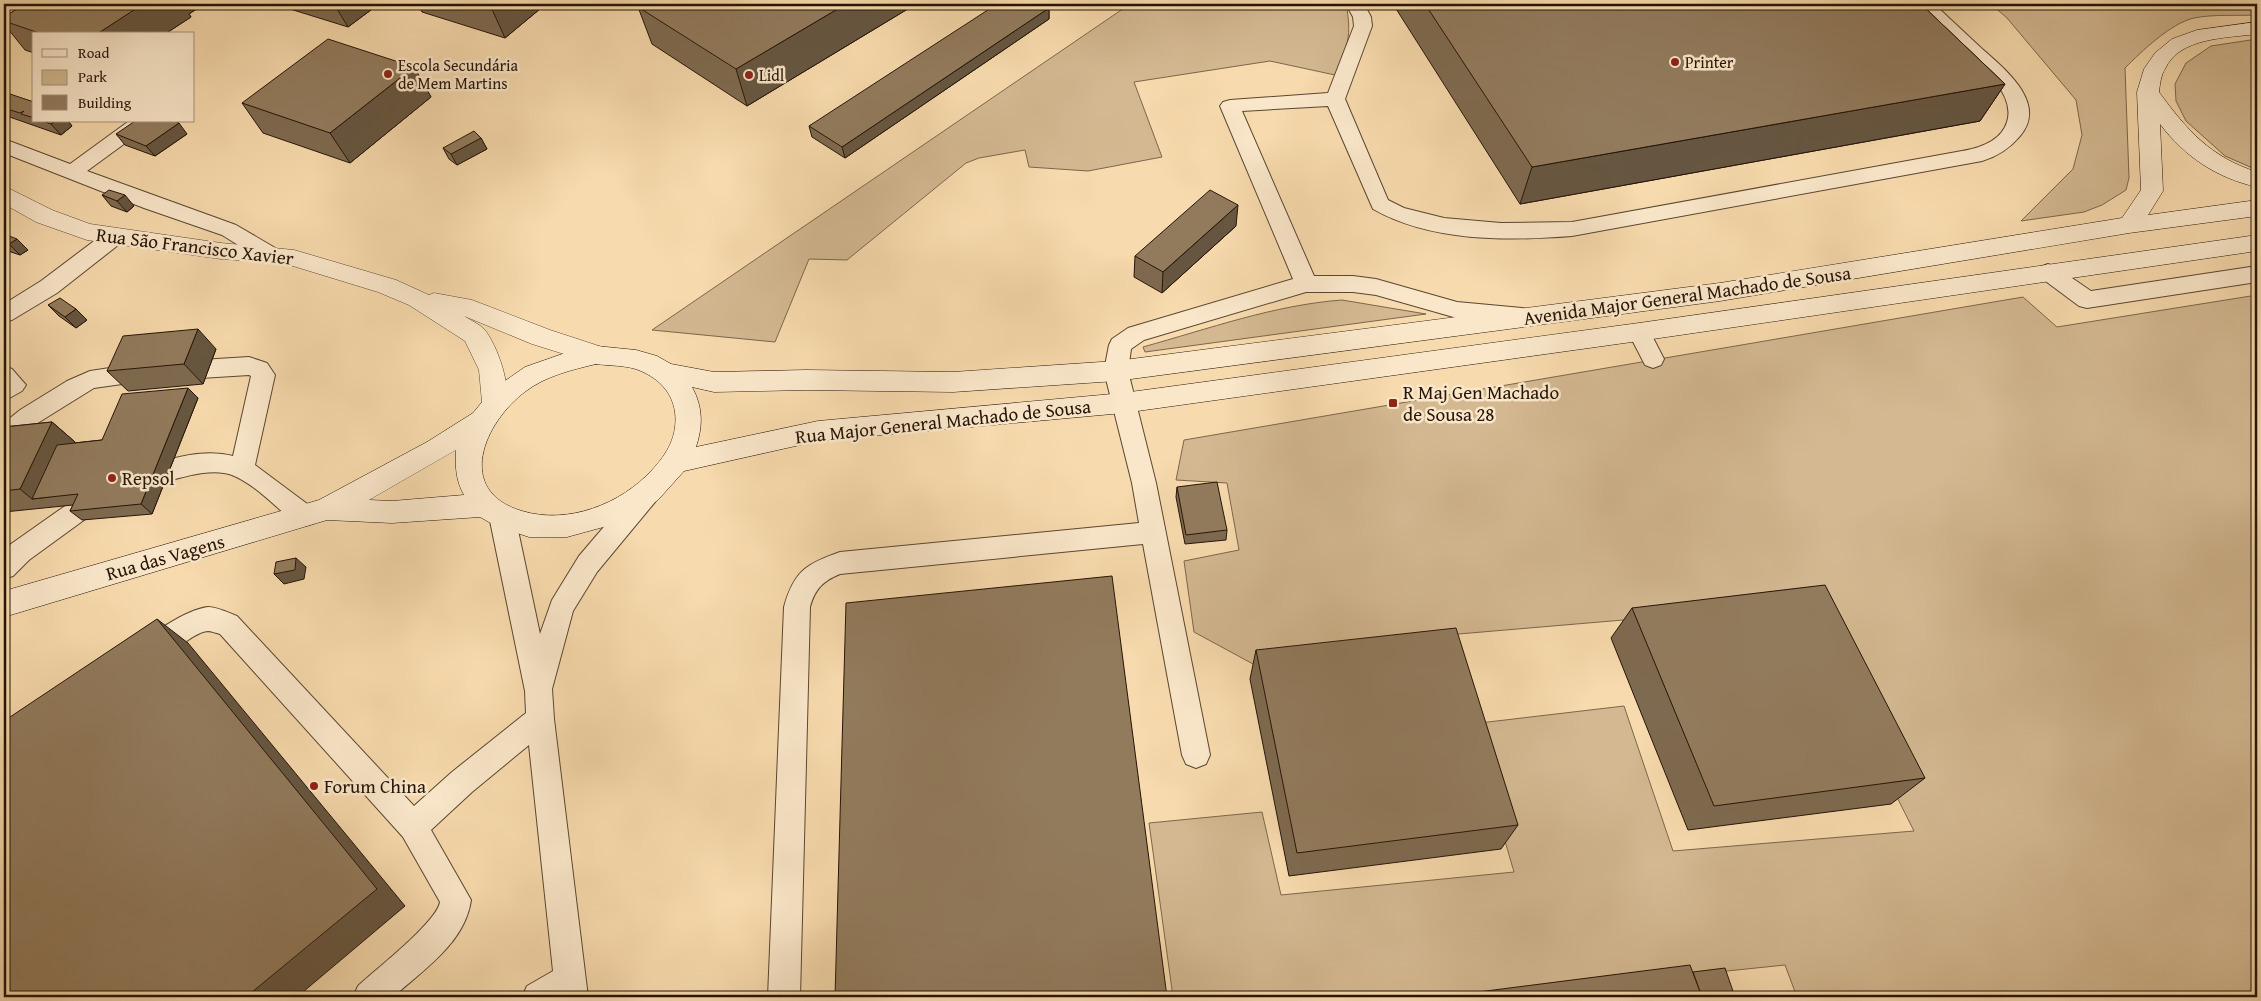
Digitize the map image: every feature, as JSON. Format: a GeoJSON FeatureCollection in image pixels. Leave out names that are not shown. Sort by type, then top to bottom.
{"type":"FeatureCollection","features":[{"type":"Feature","properties":{"kind":"street"},"geometry":{"type":"LineString","coordinates":[[2130,225],[2152,190],[2148,92],[2154,68],[2162,57],[2179,43],[2204,34],[2257,28]]}},
{"type":"Feature","properties":{"kind":"street"},"geometry":{"type":"LineString","coordinates":[[2148,92],[2179,135],[2202,155],[2234,174],[2257,180]]}},
{"type":"Feature","properties":{"kind":"street","name":"Rua São Francisco Xavier"},"geometry":{"type":"LineString","coordinates":[[4,194],[54,220],[87,232],[221,251],[269,254],[294,258],[387,286],[418,300],[475,335],[492,370],[488,412]]}},
{"type":"Feature","properties":{"kind":"street","name":"Avenida Major General Machado de Sousa"},"geometry":{"type":"LineString","coordinates":[[1116,371],[1730,291],[2130,225],[2257,208]]}},
{"type":"Feature","properties":{"kind":"street","name":"Avenida Major General Machado de Sousa"},"geometry":{"type":"LineString","coordinates":[[1123,403],[1639,332],[2257,243]]}},
{"type":"Feature","properties":{"kind":"street","name":"Rua São Francisco Xavier"},"geometry":{"type":"LineString","coordinates":[[418,300],[463,306],[541,337],[596,355]]}},
{"type":"Feature","properties":{"kind":"street"},"geometry":{"type":"LineString","coordinates":[[488,412],[468,451],[469,480],[494,511],[534,526],[573,525],[611,515],[646,495],[677,462],[688,434],[688,407],[680,386],[663,372],[647,363],[596,355]]}},
{"type":"Feature","properties":{"kind":"street","name":"Rua das Vagens"},"geometry":{"type":"LineString","coordinates":[[4,604],[316,513],[436,450],[488,412],[533,374],[569,361],[596,355]]}},
{"type":"Feature","properties":{"kind":"street","name":"Rua Major General Machado de Sousa"},"geometry":{"type":"LineString","coordinates":[[663,372],[714,382],[806,380],[953,382],[1116,371]]}},
{"type":"Feature","properties":{"kind":"street","name":"Rua Major General Machado de Sousa"},"geometry":{"type":"LineString","coordinates":[[677,462],[818,431],[1123,403]]}},
{"type":"Feature","properties":{"kind":"street","name":"Rua das Vagens"},"geometry":{"type":"LineString","coordinates":[[316,513],[494,511]]}},
{"type":"Feature","properties":{"kind":"lane"},"geometry":{"type":"LineString","coordinates":[[4,10],[14,4]]}},
{"type":"Feature","properties":{"kind":"lane"},"geometry":{"type":"LineString","coordinates":[[1356,4],[1362,17],[1363,26],[1335,100],[1380,204],[1391,212],[1437,224],[1545,232],[1572,229],[1962,158],[1982,154],[2001,145],[2015,129],[2019,116],[2019,106],[2009,84],[1924,4]]}},
{"type":"Feature","properties":{"kind":"lane"},"geometry":{"type":"LineString","coordinates":[[1306,284],[1230,106],[1335,100]]}},
{"type":"Feature","properties":{"kind":"lane"},"geometry":{"type":"LineString","coordinates":[[72,172],[142,122]]}},
{"type":"Feature","properties":{"kind":"lane"},"geometry":{"type":"LineString","coordinates":[[4,146],[229,230],[269,254]]}},
{"type":"Feature","properties":{"kind":"lane"},"geometry":{"type":"LineString","coordinates":[[4,314],[49,286],[114,237]]}},
{"type":"Feature","properties":{"kind":"lane"},"geometry":{"type":"LineString","coordinates":[[2048,272],[2087,300],[2257,274]]}},
{"type":"Feature","properties":{"kind":"lane"},"geometry":{"type":"LineString","coordinates":[[1196,755],[1144,484],[1116,371],[1120,345],[1136,334],[1285,288],[1306,284],[1353,284],[1376,287],[1458,310],[1538,317]]}},
{"type":"Feature","properties":{"kind":"lane"},"geometry":{"type":"LineString","coordinates":[[1639,332],[1652,359]]}},
{"type":"Feature","properties":{"kind":"lane"},"geometry":{"type":"LineString","coordinates":[[4,437],[44,407],[75,387],[90,380],[136,373],[249,366],[259,369],[263,374],[242,469]]}},
{"type":"Feature","properties":{"kind":"lane"},"geometry":{"type":"LineString","coordinates":[[4,375],[14,385],[4,392]]}},
{"type":"Feature","properties":{"kind":"lane"},"geometry":{"type":"LineString","coordinates":[[7,557],[20,552],[111,488],[187,466],[223,464],[242,469],[316,513]]}},
{"type":"Feature","properties":{"kind":"lane"},"geometry":{"type":"LineString","coordinates":[[413,827],[540,705],[561,608],[588,564],[646,495]]}},
{"type":"Feature","properties":{"kind":"lane"},"geometry":{"type":"LineString","coordinates":[[494,511],[540,705],[571,989],[538,997]]}},
{"type":"Feature","properties":{"kind":"lane"},"geometry":{"type":"LineString","coordinates":[[784,997],[798,607],[802,588],[818,570],[840,563],[1153,532]]}},
{"type":"Feature","properties":{"kind":"lane"},"geometry":{"type":"LineString","coordinates":[[124,670],[188,626],[208,619],[228,624],[413,827],[456,900],[454,913],[439,934],[369,997]]}},
{"type":"Feature","properties":{"kind":"green space"},"geometry":{"type":"Polygon","coordinates":[[[1130,4],[1346,4],[1349,24],[1348,41],[1335,75],[1270,61],[1134,82],[1162,157],[1088,171],[1029,167],[1025,150],[979,158],[966,163],[847,260],[809,259],[775,342],[652,330],[1130,4]]]}},
{"type":"Feature","properties":{"kind":"green space"},"geometry":{"type":"Polygon","coordinates":[[[1991,4],[2257,4],[2257,15],[2194,18],[2166,32],[2148,46],[2125,68],[2129,178],[2126,190],[2102,205],[2084,212],[2021,221],[2073,169],[2082,135],[2076,100],[2007,18],[1991,4]]]}},
{"type":"Feature","properties":{"kind":"green space"},"geometry":{"type":"Polygon","coordinates":[[[2257,39],[2257,170],[2225,156],[2186,121],[2176,101],[2175,84],[2186,63],[2211,46],[2257,39]]]}},
{"type":"Feature","properties":{"kind":"green space"},"geometry":{"type":"Polygon","coordinates":[[[2257,295],[2257,997],[1797,997],[1785,965],[1476,997],[1173,997],[1149,823],[1262,812],[1281,895],[1514,872],[1471,724],[1624,706],[1673,851],[1914,831],[1800,605],[1435,636],[1253,664],[1194,632],[1184,561],[1239,550],[1227,483],[1176,480],[1184,440],[2023,297],[2057,327],[2257,295]]]}},
{"type":"Feature","properties":{"kind":"green space"},"geometry":{"type":"Polygon","coordinates":[[[1342,300],[1426,314],[1145,352],[1143,347],[1266,312],[1342,300]]]}},
{"type":"Feature","properties":{"kind":"building"},"geometry":{"type":"Polygon","coordinates":[[[25,4],[143,4],[100,32],[36,32],[4,21],[4,17],[25,4]]]}},
{"type":"Feature","properties":{"kind":"building"},"geometry":{"type":"Polygon","coordinates":[[[479,4],[495,4],[491,7],[479,4]]]}},
{"type":"Feature","properties":{"kind":"building"},"geometry":{"type":"Polygon","coordinates":[[[644,4],[846,4],[736,69],[638,7],[644,4]]]}},
{"type":"Feature","properties":{"kind":"building"},"geometry":{"type":"Polygon","coordinates":[[[997,4],[1040,4],[1049,8],[842,147],[809,126],[997,4]]]}},
{"type":"Feature","properties":{"kind":"building","name":"Printer"},"geometry":{"type":"Polygon","coordinates":[[[1425,4],[1921,4],[2005,84],[1532,167],[1425,4]]]}},
{"type":"Feature","properties":{"kind":"building"},"geometry":{"type":"Polygon","coordinates":[[[328,39],[414,67],[330,133],[242,103],[328,39]]]}},
{"type":"Feature","properties":{"kind":"building"},"geometry":{"type":"Polygon","coordinates":[[[10,94],[32,101],[32,117],[21,114],[24,111],[20,113],[4,108],[4,98],[10,94]]]}},
{"type":"Feature","properties":{"kind":"building"},"geometry":{"type":"Polygon","coordinates":[[[134,122],[179,123],[146,146],[116,134],[134,122]]]}},
{"type":"Feature","properties":{"kind":"building"},"geometry":{"type":"Polygon","coordinates":[[[474,131],[481,138],[451,154],[443,148],[474,131]]]}},
{"type":"Feature","properties":{"kind":"building"},"geometry":{"type":"Polygon","coordinates":[[[109,190],[125,195],[117,201],[102,195],[109,190]]]}},
{"type":"Feature","properties":{"kind":"building"},"geometry":{"type":"Polygon","coordinates":[[[1210,190],[1238,205],[1163,272],[1135,256],[1210,190]]]}},
{"type":"Feature","properties":{"kind":"building"},"geometry":{"type":"Polygon","coordinates":[[[4,234],[17,239],[9,244],[4,242],[4,234]]]}},
{"type":"Feature","properties":{"kind":"building"},"geometry":{"type":"Polygon","coordinates":[[[60,298],[76,309],[65,317],[48,305],[60,298]]]}},
{"type":"Feature","properties":{"kind":"building"},"geometry":{"type":"Polygon","coordinates":[[[198,329],[184,364],[107,371],[123,336],[198,329]]]}},
{"type":"Feature","properties":{"kind":"building"},"geometry":{"type":"Polygon","coordinates":[[[188,388],[141,504],[70,511],[78,494],[32,499],[57,445],[102,440],[122,394],[188,388]]]}},
{"type":"Feature","properties":{"kind":"building"},"geometry":{"type":"Polygon","coordinates":[[[52,422],[20,489],[4,491],[4,427],[52,422]]]}},
{"type":"Feature","properties":{"kind":"building"},"geometry":{"type":"Polygon","coordinates":[[[1217,482],[1227,530],[1186,535],[1177,487],[1217,482]]]}},
{"type":"Feature","properties":{"kind":"building"},"geometry":{"type":"Polygon","coordinates":[[[296,558],[295,570],[274,574],[276,562],[296,558]]]}},
{"type":"Feature","properties":{"kind":"building"},"geometry":{"type":"Polygon","coordinates":[[[1112,576],[1167,997],[835,997],[846,603],[1112,576]]]}},
{"type":"Feature","properties":{"kind":"building"},"geometry":{"type":"Polygon","coordinates":[[[1825,585],[1925,778],[1714,806],[1632,608],[1825,585]]]}},
{"type":"Feature","properties":{"kind":"building"},"geometry":{"type":"Polygon","coordinates":[[[157,619],[377,889],[246,997],[4,997],[4,721],[157,619]]]}},
{"type":"Feature","properties":{"kind":"building"},"geometry":{"type":"Polygon","coordinates":[[[1456,628],[1518,825],[1297,853],[1256,650],[1456,628]]]}},
{"type":"Feature","properties":{"kind":"building"},"geometry":{"type":"Polygon","coordinates":[[[1690,965],[1702,997],[1439,997],[1690,965]]]}},
{"type":"Feature","properties":{"kind":"building"},"geometry":{"type":"Polygon","coordinates":[[[1725,968],[1735,997],[1702,997],[1693,972],[1725,968]]]}},
{"type":"Feature","properties":{"kind":"place","name":"Printer"},"geometry":{"type":"Point","coordinates":[1675,62]}},
{"type":"Feature","properties":{"kind":"place","name":"Escola Secundária de Mem Martins"},"geometry":{"type":"Point","coordinates":[388,74]}},
{"type":"Feature","properties":{"kind":"place","name":"Lidl"},"geometry":{"type":"Point","coordinates":[749,75]}},
{"type":"Feature","properties":{"kind":"place","name":"R Maj Gen Machado de Sousa 28"},"geometry":{"type":"Point","coordinates":[1393,403]}},
{"type":"Feature","properties":{"kind":"place","name":"Repsol"},"geometry":{"type":"Point","coordinates":[112,478]}},
{"type":"Feature","properties":{"kind":"place","name":"Forum China"},"geometry":{"type":"Point","coordinates":[314,786]}}]}
